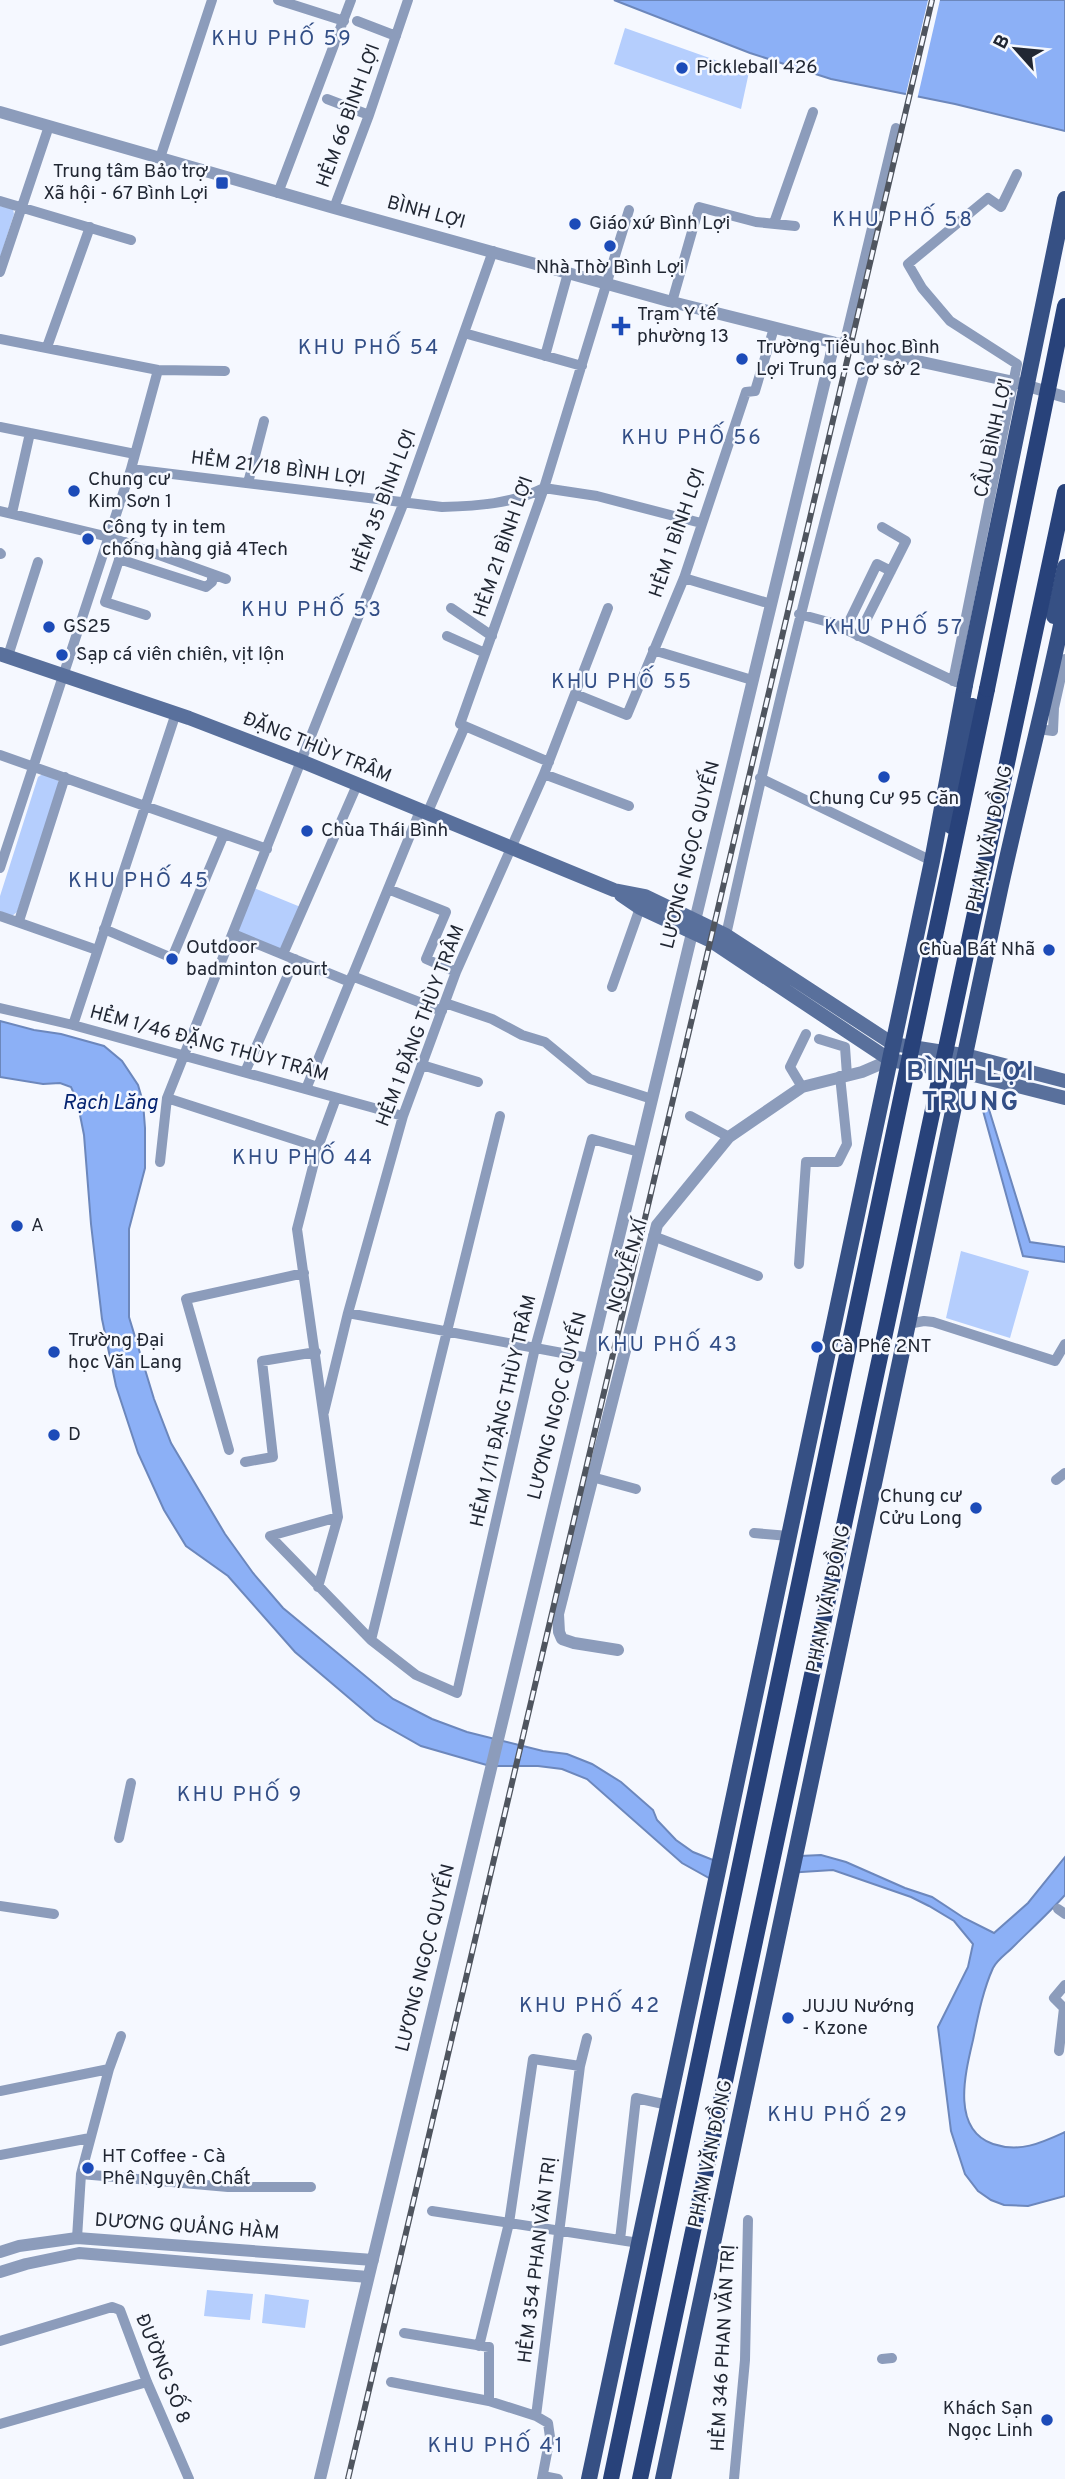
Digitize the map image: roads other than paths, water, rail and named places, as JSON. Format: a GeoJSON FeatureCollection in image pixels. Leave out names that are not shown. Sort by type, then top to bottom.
{"type":"FeatureCollection","features":[{"type":"Feature","properties":{"kind":"highway"},"geometry":{"type":"LineString","coordinates":[[970,685],[1065,306]]}},
{"type":"Feature","properties":{"kind":"highway"},"geometry":{"type":"LineString","coordinates":[[1033,705],[1065,492]]}},
{"type":"Feature","properties":{"kind":"highway","name":"PHẠM VĂN ĐỒNG"},"geometry":{"type":"LineString","coordinates":[[611,2479],[950,867],[970,685]]}},
{"type":"Feature","properties":{"kind":"highway","name":"PHẠM VĂN ĐỒNG"},"geometry":{"type":"LineString","coordinates":[[640,2479],[975,911],[1033,705]]}},
{"type":"Feature","properties":{"kind":"main road","name":"CẦU BÌNH LỢI"},"geometry":{"type":"LineString","coordinates":[[970,685],[1065,199]]}},
{"type":"Feature","properties":{"kind":"main road","name":"CẦU BÌNH LỢI"},"geometry":{"type":"LineString","coordinates":[[970,685],[1065,252]]}},
{"type":"Feature","properties":{"kind":"main road"},"geometry":{"type":"LineString","coordinates":[[1033,705],[1065,567]]}},
{"type":"Feature","properties":{"kind":"main road"},"geometry":{"type":"LineString","coordinates":[[1033,705],[1065,606]]}},
{"type":"Feature","properties":{"kind":"main road","name":"ĐẶNG THÙY TRÂM"},"geometry":{"type":"LineString","coordinates":[[4,655],[176,713],[302,761],[614,890],[645,896],[693,926],[711,941],[891,1052]]}},
{"type":"Feature","properties":{"kind":"main road","name":"PHẠM VĂN ĐỒNG"},"geometry":{"type":"LineString","coordinates":[[589,2479],[970,685]]}},
{"type":"Feature","properties":{"kind":"main road","name":"PHẠM VĂN ĐỒNG"},"geometry":{"type":"LineString","coordinates":[[663,2479],[1018,807],[1046,730],[1033,705]]}},
{"type":"Feature","properties":{"kind":"main road"},"geometry":{"type":"LineString","coordinates":[[932,861],[950,867]]}},
{"type":"Feature","properties":{"kind":"main road","name":"ĐẶNG THÙY TRÂM"},"geometry":{"type":"LineString","coordinates":[[614,890],[640,908],[726,935],[891,1052]]}},
{"type":"Feature","properties":{"kind":"main road"},"geometry":{"type":"LineString","coordinates":[[891,1052],[1065,1081]]}},
{"type":"Feature","properties":{"kind":"main road"},"geometry":{"type":"LineString","coordinates":[[963,1065],[1065,1098]]}},
{"type":"Feature","properties":{"kind":"main road"},"geometry":{"type":"LineString","coordinates":[[903,1246],[924,1251]]}},
{"type":"Feature","properties":{"kind":"main road"},"geometry":{"type":"LineString","coordinates":[[668,2105],[688,2110]]}},
{"type":"Feature","properties":{"kind":"street"},"geometry":{"type":"LineString","coordinates":[[160,158],[212,0]]}},
{"type":"Feature","properties":{"kind":"street"},"geometry":{"type":"LineString","coordinates":[[278,0],[344,21]]}},
{"type":"Feature","properties":{"kind":"street"},"geometry":{"type":"LineString","coordinates":[[278,192],[351,0]]}},
{"type":"Feature","properties":{"kind":"street","name":"HẺM 66 BÌNH LỢI"},"geometry":{"type":"LineString","coordinates":[[334,208],[408,0]]}},
{"type":"Feature","properties":{"kind":"street","name":"HẺM 66 BÌNH LỢI"},"geometry":{"type":"LineString","coordinates":[[357,21],[396,36]]}},
{"type":"Feature","properties":{"kind":"street"},"geometry":{"type":"LineString","coordinates":[[327,99],[369,115]]}},
{"type":"Feature","properties":{"kind":"street","name":"BÌNH LỢI"},"geometry":{"type":"LineString","coordinates":[[0,112],[672,302],[839,344],[1014,382],[1065,397]]}},
{"type":"Feature","properties":{"kind":"street"},"geometry":{"type":"LineString","coordinates":[[774,223],[813,112]]}},
{"type":"Feature","properties":{"kind":"street"},"geometry":{"type":"LineString","coordinates":[[0,272],[49,126]]}},
{"type":"Feature","properties":{"kind":"street"},"geometry":{"type":"LineString","coordinates":[[839,344],[896,128]]}},
{"type":"Feature","properties":{"kind":"street"},"geometry":{"type":"LineString","coordinates":[[1014,382],[1017,364],[950,321],[922,288],[908,264],[988,198],[1001,207],[1017,174]]}},
{"type":"Feature","properties":{"kind":"street"},"geometry":{"type":"LineString","coordinates":[[0,201],[131,240]]}},
{"type":"Feature","properties":{"kind":"street"},"geometry":{"type":"LineString","coordinates":[[672,302],[699,207],[756,222],[795,226]]}},
{"type":"Feature","properties":{"kind":"street","name":"HẺM 21 BÌNH LỢI"},"geometry":{"type":"LineString","coordinates":[[306,1089],[388,888],[465,726],[460,724],[544,488],[629,210]]}},
{"type":"Feature","properties":{"kind":"street"},"geometry":{"type":"LineString","coordinates":[[47,347],[90,227]]}},
{"type":"Feature","properties":{"kind":"street","name":"HẺM 35 BÌNH LỢI"},"geometry":{"type":"LineString","coordinates":[[160,1162],[167,1098],[404,502],[493,251]]}},
{"type":"Feature","properties":{"kind":"street"},"geometry":{"type":"LineString","coordinates":[[545,356],[568,273]]}},
{"type":"Feature","properties":{"kind":"street","name":"HẺM 1 BÌNH LỢI"},"geometry":{"type":"LineString","coordinates":[[575,694],[626,715],[684,578],[746,392],[754,391],[774,328]]}},
{"type":"Feature","properties":{"kind":"street"},"geometry":{"type":"LineString","coordinates":[[464,333],[582,366]]}},
{"type":"Feature","properties":{"kind":"street"},"geometry":{"type":"LineString","coordinates":[[0,339],[158,370],[225,371]]}},
{"type":"Feature","properties":{"kind":"street","name":"LƯƠNG NGỌC QUYẾN"},"geometry":{"type":"LineString","coordinates":[[320,2479],[752,680],[839,344]]}},
{"type":"Feature","properties":{"kind":"street"},"geometry":{"type":"LineString","coordinates":[[726,935],[799,614],[871,351]]}},
{"type":"Feature","properties":{"kind":"street"},"geometry":{"type":"LineString","coordinates":[[0,868],[131,469],[158,370]]}},
{"type":"Feature","properties":{"kind":"street","name":"PHẠM VĂN ĐỒNG"},"geometry":{"type":"LineString","coordinates":[[970,685],[1014,382]]}},
{"type":"Feature","properties":{"kind":"street"},"geometry":{"type":"LineString","coordinates":[[248,483],[264,421]]}},
{"type":"Feature","properties":{"kind":"street"},"geometry":{"type":"LineString","coordinates":[[0,427],[135,454]]}},
{"type":"Feature","properties":{"kind":"street"},"geometry":{"type":"LineString","coordinates":[[12,513],[30,433]]}},
{"type":"Feature","properties":{"kind":"street","name":"HẺM 21/18 BÌNH LỢI"},"geometry":{"type":"LineString","coordinates":[[131,469],[442,507],[481,506],[524,498],[544,488]]}},
{"type":"Feature","properties":{"kind":"street"},"geometry":{"type":"LineString","coordinates":[[544,488],[597,496],[701,523]]}},
{"type":"Feature","properties":{"kind":"street"},"geometry":{"type":"LineString","coordinates":[[0,511],[109,537],[226,579]]}},
{"type":"Feature","properties":{"kind":"street"},"geometry":{"type":"LineString","coordinates":[[858,636],[906,541],[882,527]]}},
{"type":"Feature","properties":{"kind":"street"},"geometry":{"type":"LineString","coordinates":[[125,542],[105,602],[146,615]]}},
{"type":"Feature","properties":{"kind":"street"},"geometry":{"type":"LineString","coordinates":[[119,559],[206,587],[212,582],[212,574]]}},
{"type":"Feature","properties":{"kind":"street"},"geometry":{"type":"LineString","coordinates":[[4,655],[38,562]]}},
{"type":"Feature","properties":{"kind":"street"},"geometry":{"type":"LineString","coordinates":[[845,630],[877,564],[891,571]]}},
{"type":"Feature","properties":{"kind":"street"},"geometry":{"type":"LineString","coordinates":[[684,578],[771,604]]}},
{"type":"Feature","properties":{"kind":"street"},"geometry":{"type":"LineString","coordinates":[[451,608],[492,636]]}},
{"type":"Feature","properties":{"kind":"street","name":"HẺM 1 ĐẶNG THÙY TRÂM"},"geometry":{"type":"LineString","coordinates":[[318,1587],[338,1517],[324,1412],[348,1313],[403,1116],[456,972],[544,774],[608,608]]}},
{"type":"Feature","properties":{"kind":"street"},"geometry":{"type":"LineString","coordinates":[[799,614],[832,623],[970,685]]}},
{"type":"Feature","properties":{"kind":"street"},"geometry":{"type":"LineString","coordinates":[[447,636],[485,653]]}},
{"type":"Feature","properties":{"kind":"street"},"geometry":{"type":"LineString","coordinates":[[653,650],[752,680]]}},
{"type":"Feature","properties":{"kind":"street","name":"PHẠM VĂN ĐỒNG"},"geometry":{"type":"LineString","coordinates":[[1046,730],[1065,659]]}},
{"type":"Feature","properties":{"kind":"street"},"geometry":{"type":"LineString","coordinates":[[72,1025],[176,713]]}},
{"type":"Feature","properties":{"kind":"street"},"geometry":{"type":"LineString","coordinates":[[465,726],[549,762]]}},
{"type":"Feature","properties":{"kind":"street"},"geometry":{"type":"LineString","coordinates":[[0,755],[267,849]]}},
{"type":"Feature","properties":{"kind":"street"},"geometry":{"type":"LineString","coordinates":[[544,774],[629,806]]}},
{"type":"Feature","properties":{"kind":"street"},"geometry":{"type":"LineString","coordinates":[[19,921],[65,777]]}},
{"type":"Feature","properties":{"kind":"street"},"geometry":{"type":"LineString","coordinates":[[760,778],[932,861]]}},
{"type":"Feature","properties":{"kind":"street"},"geometry":{"type":"LineString","coordinates":[[283,954],[357,785]]}},
{"type":"Feature","properties":{"kind":"street"},"geometry":{"type":"LineString","coordinates":[[104,929],[172,958],[225,834]]}},
{"type":"Feature","properties":{"kind":"street"},"geometry":{"type":"LineString","coordinates":[[388,888],[446,912],[426,959],[456,972]]}},
{"type":"Feature","properties":{"kind":"street"},"geometry":{"type":"LineString","coordinates":[[612,987],[640,908]]}},
{"type":"Feature","properties":{"kind":"street"},"geometry":{"type":"LineString","coordinates":[[0,916],[97,950]]}},
{"type":"Feature","properties":{"kind":"street"},"geometry":{"type":"LineString","coordinates":[[233,934],[351,979],[492,1019],[522,1035],[545,1042],[590,1079],[652,1099]]}},
{"type":"Feature","properties":{"kind":"street"},"geometry":{"type":"LineString","coordinates":[[245,1072],[295,959]]}},
{"type":"Feature","properties":{"kind":"street","name":"HẺM 1/46 ĐẶNG THÙY TRÂM"},"geometry":{"type":"LineString","coordinates":[[0,1008],[72,1025],[403,1116]]}},
{"type":"Feature","properties":{"kind":"street"},"geometry":{"type":"LineString","coordinates":[[802,1087],[790,1067],[806,1034]]}},
{"type":"Feature","properties":{"kind":"street"},"geometry":{"type":"LineString","coordinates":[[799,1264],[806,1162],[838,1162],[847,1144],[845,1047],[819,1039]]}},
{"type":"Feature","properties":{"kind":"street","name":"NGUYỄN XÍ"},"geometry":{"type":"LineString","coordinates":[[618,1650],[562,1639],[558,1614],[657,1225],[729,1137],[802,1087],[862,1072],[891,1052]]}},
{"type":"Feature","properties":{"kind":"street"},"geometry":{"type":"LineString","coordinates":[[422,1065],[478,1082]]}},
{"type":"Feature","properties":{"kind":"street"},"geometry":{"type":"LineString","coordinates":[[167,1098],[318,1147]]}},
{"type":"Feature","properties":{"kind":"street","name":"HẺM 1/46 ĐẶNG THÙY TRÂM"},"geometry":{"type":"LineString","coordinates":[[324,1412],[297,1229],[318,1147],[336,1098]]}},
{"type":"Feature","properties":{"kind":"street"},"geometry":{"type":"LineString","coordinates":[[371,1640],[500,1116]]}},
{"type":"Feature","properties":{"kind":"street"},"geometry":{"type":"LineString","coordinates":[[690,1116],[729,1137]]}},
{"type":"Feature","properties":{"kind":"street","name":"HẺM 1/11 ĐẶNG THÙY TRÂM"},"geometry":{"type":"LineString","coordinates":[[371,1640],[416,1675],[457,1693],[535,1348],[592,1139],[639,1152]]}},
{"type":"Feature","properties":{"kind":"street"},"geometry":{"type":"LineString","coordinates":[[653,1236],[758,1276]]}},
{"type":"Feature","properties":{"kind":"street"},"geometry":{"type":"LineString","coordinates":[[229,1450],[186,1299],[304,1273]]}},
{"type":"Feature","properties":{"kind":"street"},"geometry":{"type":"LineString","coordinates":[[348,1313],[589,1358]]}},
{"type":"Feature","properties":{"kind":"street"},"geometry":{"type":"LineString","coordinates":[[908,1324],[933,1322],[1055,1361],[1065,1344]]}},
{"type":"Feature","properties":{"kind":"street"},"geometry":{"type":"LineString","coordinates":[[245,1462],[273,1457],[262,1361],[316,1352]]}},
{"type":"Feature","properties":{"kind":"street"},"geometry":{"type":"LineString","coordinates":[[1056,1480],[1065,1473]]}},
{"type":"Feature","properties":{"kind":"street"},"geometry":{"type":"LineString","coordinates":[[592,1477],[636,1489]]}},
{"type":"Feature","properties":{"kind":"street"},"geometry":{"type":"LineString","coordinates":[[338,1517],[270,1536],[371,1640]]}},
{"type":"Feature","properties":{"kind":"street"},"geometry":{"type":"LineString","coordinates":[[754,1533],[789,1536]]}},
{"type":"Feature","properties":{"kind":"street"},"geometry":{"type":"LineString","coordinates":[[118,1838],[131,1783]]}},
{"type":"Feature","properties":{"kind":"street"},"geometry":{"type":"LineString","coordinates":[[0,1906],[54,1914]]}},
{"type":"Feature","properties":{"kind":"street"},"geometry":{"type":"LineString","coordinates":[[1059,2051],[1064,2009],[1054,1998],[1065,1985]]}},
{"type":"Feature","properties":{"kind":"street"},"geometry":{"type":"LineString","coordinates":[[79,2253],[77,2238],[81,2174],[108,2069],[121,2036]]}},
{"type":"Feature","properties":{"kind":"street","name":"HẺM 354 PHAN VĂN TRỊ"},"geometry":{"type":"LineString","coordinates":[[536,2416],[580,2066],[587,2038]]}},
{"type":"Feature","properties":{"kind":"street"},"geometry":{"type":"LineString","coordinates":[[479,2346],[509,2223],[533,2059],[580,2066]]}},
{"type":"Feature","properties":{"kind":"street"},"geometry":{"type":"LineString","coordinates":[[0,2091],[108,2069]]}},
{"type":"Feature","properties":{"kind":"street"},"geometry":{"type":"LineString","coordinates":[[620,2240],[636,2098],[668,2105]]}},
{"type":"Feature","properties":{"kind":"street"},"geometry":{"type":"LineString","coordinates":[[0,2155],[90,2138]]}},
{"type":"Feature","properties":{"kind":"street"},"geometry":{"type":"LineString","coordinates":[[81,2174],[228,2187],[311,2187]]}},
{"type":"Feature","properties":{"kind":"street"},"geometry":{"type":"LineString","coordinates":[[432,2211],[639,2243]]}},
{"type":"Feature","properties":{"kind":"street","name":"HẺM 346 PHAN VĂN TRỊ"},"geometry":{"type":"LineString","coordinates":[[734,2479],[745,2360],[748,2220]]}},
{"type":"Feature","properties":{"kind":"street","name":"DƯƠNG QUẢNG HÀM"},"geometry":{"type":"LineString","coordinates":[[0,2252],[19,2246],[77,2238],[373,2260]]}},
{"type":"Feature","properties":{"kind":"street","name":"DƯƠNG QUẢNG HÀM"},"geometry":{"type":"LineString","coordinates":[[0,2272],[79,2253],[368,2277]]}},
{"type":"Feature","properties":{"kind":"street","name":"ĐƯỜNG SỐ 8"},"geometry":{"type":"LineString","coordinates":[[0,2341],[112,2306],[120,2310],[147,2382],[189,2479]]}},
{"type":"Feature","properties":{"kind":"street"},"geometry":{"type":"LineString","coordinates":[[404,2333],[489,2347],[489,2401]]}},
{"type":"Feature","properties":{"kind":"street"},"geometry":{"type":"LineString","coordinates":[[0,2424],[147,2382]]}},
{"type":"Feature","properties":{"kind":"street"},"geometry":{"type":"LineString","coordinates":[[391,2382],[489,2401],[536,2416],[548,2423],[550,2437],[542,2477],[558,2479]]}},
{"type":"Feature","properties":{"kind":"water"},"geometry":{"type":"Polygon","coordinates":[[[614,0],[1065,0],[1065,131],[955,104],[831,79],[750,53],[614,0]]]}},
{"type":"Feature","properties":{"kind":"water","name":"Rạch Lăng"},"geometry":{"type":"Polygon","coordinates":[[[0,1021],[104,1046],[122,1061],[138,1085],[143,1102],[145,1168],[129,1229],[129,1317],[154,1399],[171,1443],[225,1534],[283,1608],[393,1699],[432,1719],[467,1732],[543,1751],[567,1754],[592,1764],[621,1782],[653,1810],[657,1820],[676,1840],[693,1852],[713,1860],[821,1855],[846,1862],[932,1897],[994,1933],[1028,1903],[1065,1857],[1065,1895],[999,1960],[989,1976],[970,2054],[964,2099],[971,2126],[980,2137],[993,2144],[1021,2147],[1065,2132],[1065,2196],[1028,2206],[1004,2205],[978,2191],[965,2174],[951,2131],[938,2027],[968,1967],[973,1944],[954,1921],[911,1897],[833,1870],[709,1878],[682,1863],[587,1779],[562,1769],[490,1766],[421,1746],[375,1720],[295,1652],[228,1576],[186,1546],[164,1510],[138,1453],[116,1386],[102,1319],[84,1135],[77,1100],[71,1087],[60,1083],[43,1084],[0,1077],[0,1021]]]}},
{"type":"Feature","properties":{"kind":"water"},"geometry":{"type":"Polygon","coordinates":[[[987,1103],[1030,1242],[1065,1247],[1065,1262],[1023,1256],[982,1107],[987,1103]]]}},
{"type":"Feature","properties":{"kind":"railway"},"geometry":{"type":"LineString","coordinates":[[348,2479],[932,0]]}},
{"type":"Feature","properties":{"kind":"place","name":"Pickleball 426"},"geometry":{"type":"Point","coordinates":[682,68]}},
{"type":"Feature","properties":{"kind":"place","name":"Trung tâm Bảo trợ Xã hội - 67 Bình Lợi"},"geometry":{"type":"Point","coordinates":[222,183]}},
{"type":"Feature","properties":{"kind":"place","name":"Giáo xứ Bình Lợi"},"geometry":{"type":"Point","coordinates":[575,224]}},
{"type":"Feature","properties":{"kind":"place","name":"Nhà Thờ Bình Lợi"},"geometry":{"type":"Point","coordinates":[610,246]}},
{"type":"Feature","properties":{"kind":"place","name":"Trạm Y tế phường 13"},"geometry":{"type":"Point","coordinates":[621,326]}},
{"type":"Feature","properties":{"kind":"place","name":"Trường Tiểu học Bình Lợi Trung - Cơ sở 2"},"geometry":{"type":"Point","coordinates":[742,359]}},
{"type":"Feature","properties":{"kind":"place","name":"Chung cư Kim Sơn 1"},"geometry":{"type":"Point","coordinates":[74,491]}},
{"type":"Feature","properties":{"kind":"place","name":"Công ty in tem chống hàng giả 4Tech"},"geometry":{"type":"Point","coordinates":[88,539]}},
{"type":"Feature","properties":{"kind":"place","name":"GS25"},"geometry":{"type":"Point","coordinates":[49,627]}},
{"type":"Feature","properties":{"kind":"place","name":"Sạp cá viên chiên, vịt lộn"},"geometry":{"type":"Point","coordinates":[62,655]}},
{"type":"Feature","properties":{"kind":"place","name":"Chung Cư 95 Căn"},"geometry":{"type":"Point","coordinates":[884,777]}},
{"type":"Feature","properties":{"kind":"place","name":"Chùa Thái Bình"},"geometry":{"type":"Point","coordinates":[307,831]}},
{"type":"Feature","properties":{"kind":"place","name":"Chùa Bát Nhã"},"geometry":{"type":"Point","coordinates":[1049,950]}},
{"type":"Feature","properties":{"kind":"place","name":"Outdoor badminton court"},"geometry":{"type":"Point","coordinates":[172,959]}},
{"type":"Feature","properties":{"kind":"place","name":"A"},"geometry":{"type":"Point","coordinates":[17,1226]}},
{"type":"Feature","properties":{"kind":"place","name":"Cà Phê 2NT"},"geometry":{"type":"Point","coordinates":[817,1347]}},
{"type":"Feature","properties":{"kind":"place","name":"Trường Đại học Văn Lang"},"geometry":{"type":"Point","coordinates":[54,1352]}},
{"type":"Feature","properties":{"kind":"place","name":"D"},"geometry":{"type":"Point","coordinates":[54,1435]}},
{"type":"Feature","properties":{"kind":"place","name":"Chung cư Cửu Long"},"geometry":{"type":"Point","coordinates":[976,1508]}},
{"type":"Feature","properties":{"kind":"place","name":"JUJU Nướng - Kzone"},"geometry":{"type":"Point","coordinates":[788,2018]}},
{"type":"Feature","properties":{"kind":"place","name":"HT Coffee - Cà Phê Nguyên Chất"},"geometry":{"type":"Point","coordinates":[88,2168]}},
{"type":"Feature","properties":{"kind":"place","name":"Khách Sạn Ngọc Linh"},"geometry":{"type":"Point","coordinates":[1047,2420]}},
{"type":"Feature","properties":{"kind":"district","name":"KHU PHỐ 59"},"geometry":{"type":"Point","coordinates":[282,39]}},
{"type":"Feature","properties":{"kind":"district","name":"KHU PHỐ 58"},"geometry":{"type":"Point","coordinates":[903,220]}},
{"type":"Feature","properties":{"kind":"district","name":"KHU PHỐ 54"},"geometry":{"type":"Point","coordinates":[369,348]}},
{"type":"Feature","properties":{"kind":"district","name":"KHU PHỐ 56"},"geometry":{"type":"Point","coordinates":[692,438]}},
{"type":"Feature","properties":{"kind":"district","name":"KHU PHỐ 53"},"geometry":{"type":"Point","coordinates":[312,610]}},
{"type":"Feature","properties":{"kind":"district","name":"KHU PHỐ 57"},"geometry":{"type":"Point","coordinates":[894,628]}},
{"type":"Feature","properties":{"kind":"district","name":"KHU PHỐ 55"},"geometry":{"type":"Point","coordinates":[622,682]}},
{"type":"Feature","properties":{"kind":"district","name":"KHU PHỐ 45"},"geometry":{"type":"Point","coordinates":[139,881]}},
{"type":"Feature","properties":{"kind":"district","name":"BÌNH LỢI TRUNG"},"geometry":{"type":"Point","coordinates":[971,1088]}},
{"type":"Feature","properties":{"kind":"district","name":"KHU PHỐ 44"},"geometry":{"type":"Point","coordinates":[303,1158]}},
{"type":"Feature","properties":{"kind":"district","name":"KHU PHỐ 43"},"geometry":{"type":"Point","coordinates":[668,1345]}},
{"type":"Feature","properties":{"kind":"district","name":"KHU PHỐ 9"},"geometry":{"type":"Point","coordinates":[240,1795]}},
{"type":"Feature","properties":{"kind":"district","name":"KHU PHỐ 42"},"geometry":{"type":"Point","coordinates":[590,2006]}},
{"type":"Feature","properties":{"kind":"district","name":"KHU PHỐ 29"},"geometry":{"type":"Point","coordinates":[838,2115]}},
{"type":"Feature","properties":{"kind":"district","name":"KHU PHỐ 41"},"geometry":{"type":"Point","coordinates":[496,2446]}}]}
